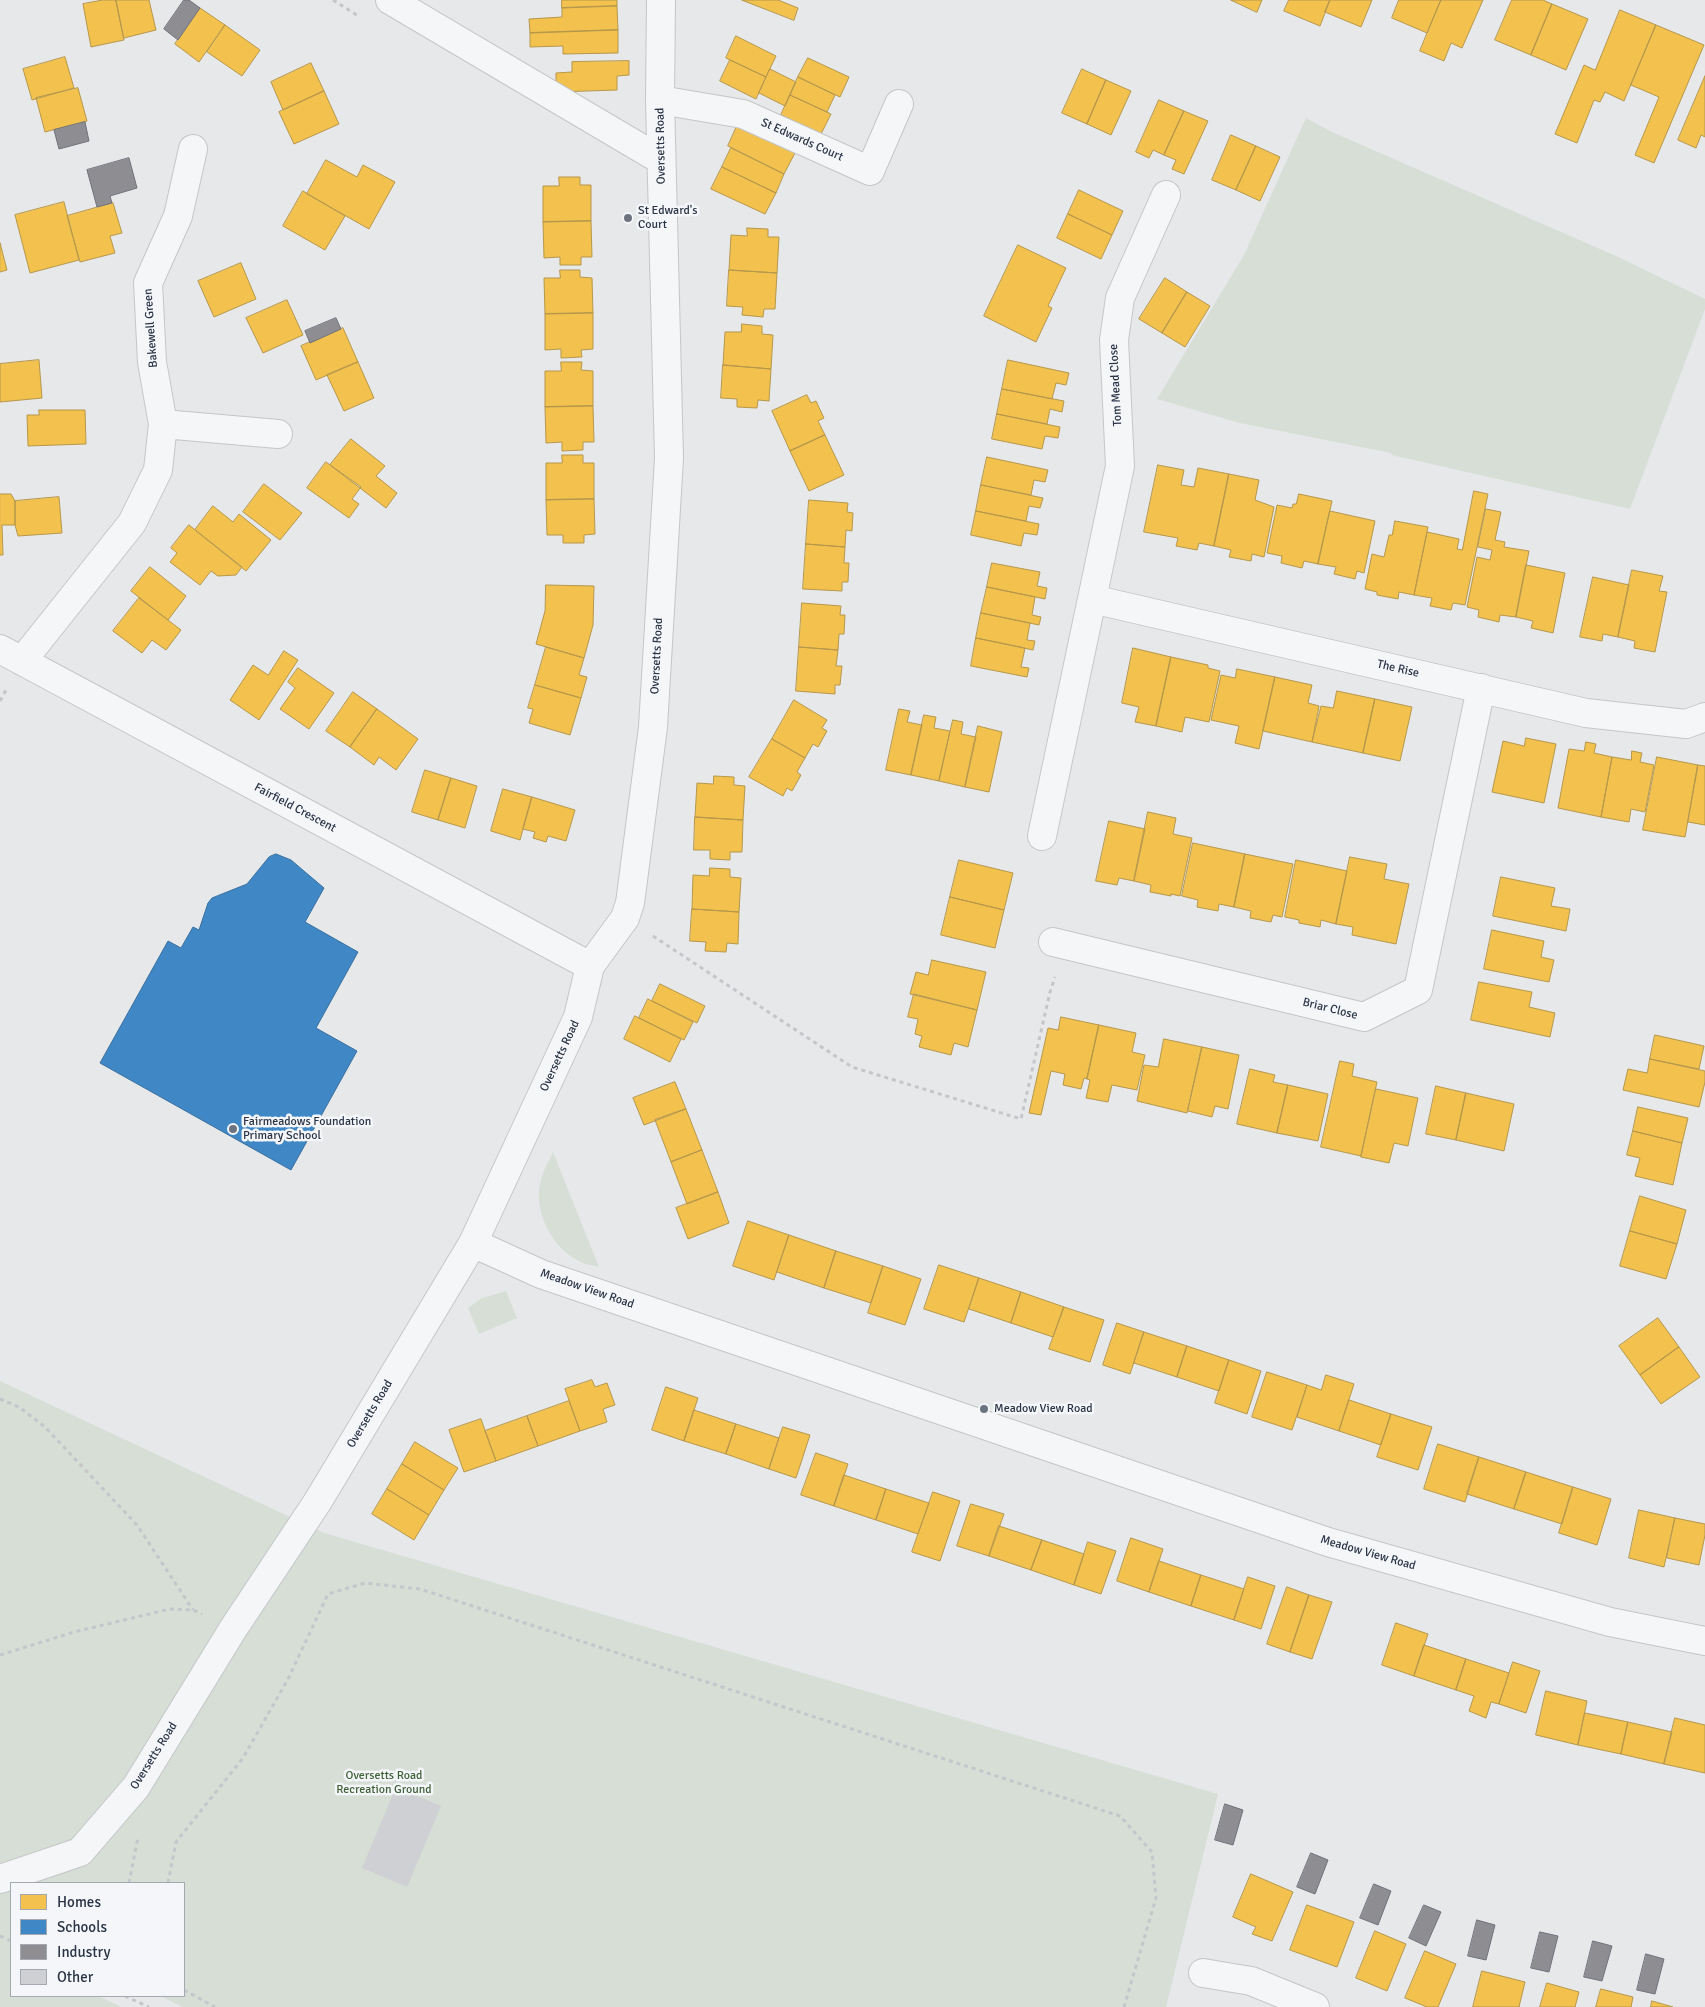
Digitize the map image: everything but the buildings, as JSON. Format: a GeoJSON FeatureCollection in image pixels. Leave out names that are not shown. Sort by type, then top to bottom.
{"type":"FeatureCollection","features":[{"type":"Feature","properties":{"kind":"street"},"geometry":{"type":"LineString","coordinates":[[390,0],[661,160]]}},
{"type":"Feature","properties":{"kind":"street","name":"Oversetts Road"},"geometry":{"type":"LineString","coordinates":[[0,1879],[80,1852],[136,1787],[233,1629],[318,1501],[473,1243],[578,1017],[590,966],[626,918],[630,903],[653,726],[669,458],[660,100],[662,0]]}},
{"type":"Feature","properties":{"kind":"street","name":"St Edwards Court"},"geometry":{"type":"LineString","coordinates":[[660,100],[743,114],[870,170],[899,104]]}},
{"type":"Feature","properties":{"kind":"street","name":"Bakewell Green"},"geometry":{"type":"LineString","coordinates":[[11,655],[132,523],[158,470],[163,424],[152,362],[148,283],[178,216],[193,149]]}},
{"type":"Feature","properties":{"kind":"street","name":"Tom Mead Close"},"geometry":{"type":"LineString","coordinates":[[1092,599],[1120,466],[1114,340],[1120,298],[1166,195]]}},
{"type":"Feature","properties":{"kind":"street"},"geometry":{"type":"LineString","coordinates":[[163,424],[278,434]]}},
{"type":"Feature","properties":{"kind":"street"},"geometry":{"type":"LineString","coordinates":[[1042,836],[1092,599]]}},
{"type":"Feature","properties":{"kind":"street","name":"The Rise"},"geometry":{"type":"LineString","coordinates":[[1092,599],[1586,713],[1686,724],[1705,718]]}},
{"type":"Feature","properties":{"kind":"street","name":"Fairfield Crescent"},"geometry":{"type":"LineString","coordinates":[[11,655],[590,966]]}},
{"type":"Feature","properties":{"kind":"street","name":"Briar Close"},"geometry":{"type":"LineString","coordinates":[[1060,944],[1364,1017],[1418,990],[1482,688]]}},
{"type":"Feature","properties":{"kind":"street","name":"Meadow View Road"},"geometry":{"type":"LineString","coordinates":[[473,1243],[540,1274],[1328,1542],[1610,1622],[1705,1641]]}},
{"type":"Feature","properties":{"kind":"street"},"geometry":{"type":"LineString","coordinates":[[1204,1973],[1251,1980],[1315,2007]]}},
{"type":"Feature","properties":{"kind":"path"},"geometry":{"type":"LineString","coordinates":[[626,918],[852,1067],[1021,1119],[1060,944]]}},
{"type":"Feature","properties":{"kind":"path"},"geometry":{"type":"LineString","coordinates":[[0,1399],[19,1407],[45,1427],[137,1525],[193,1610]]}},
{"type":"Feature","properties":{"kind":"path"},"geometry":{"type":"LineString","coordinates":[[168,1882],[176,1842],[243,1758],[288,1679],[328,1594],[365,1582],[420,1589],[1120,1816],[1152,1852],[1156,1898],[1124,2007]]}},
{"type":"Feature","properties":{"kind":"path"},"geometry":{"type":"LineString","coordinates":[[0,1655],[74,1632],[170,1609],[193,1610],[233,1629]]}},
{"type":"Feature","properties":{"kind":"path"},"geometry":{"type":"LineString","coordinates":[[185,1991],[215,2007]]}},
{"type":"Feature","properties":{"kind":"path"},"geometry":{"type":"LineString","coordinates":[[127,1997],[149,2007]]}},
{"type":"Feature","properties":{"kind":"green space"},"geometry":{"type":"Polygon","coordinates":[[[1306,118],[1332,132],[1616,256],[1705,299],[1705,309],[1630,509],[1392,455],[1391,453],[1240,423],[1157,399],[1244,255],[1306,118]]]}},
{"type":"Feature","properties":{"kind":"green space"},"geometry":{"type":"Polygon","coordinates":[[[553,1152],[599,1267],[577,1260],[567,1254],[551,1235],[545,1224],[539,1200],[539,1188],[544,1170],[553,1152]]]}},
{"type":"Feature","properties":{"kind":"green space"},"geometry":{"type":"Polygon","coordinates":[[[506,1291],[517,1318],[479,1334],[468,1308],[482,1298],[506,1291]]]}},
{"type":"Feature","properties":{"kind":"green space","name":"Oversetts Road Recreation Ground"},"geometry":{"type":"Polygon","coordinates":[[[0,1381],[324,1533],[1218,1794],[1166,2007],[183,2007],[162,1997],[185,1997],[185,1882],[10,1882],[10,1997],[100,1997],[121,2007],[0,2007],[0,1381]]]}},
{"type":"Feature","properties":{"kind":"place","name":"St Edward's Court"},"geometry":{"type":"Point","coordinates":[628,218]}},
{"type":"Feature","properties":{"kind":"place","name":"Fairmeadows Foundation Primary School"},"geometry":{"type":"Point","coordinates":[233,1129]}},
{"type":"Feature","properties":{"kind":"place","name":"Meadow View Road"},"geometry":{"type":"Point","coordinates":[984,1409]}}]}
